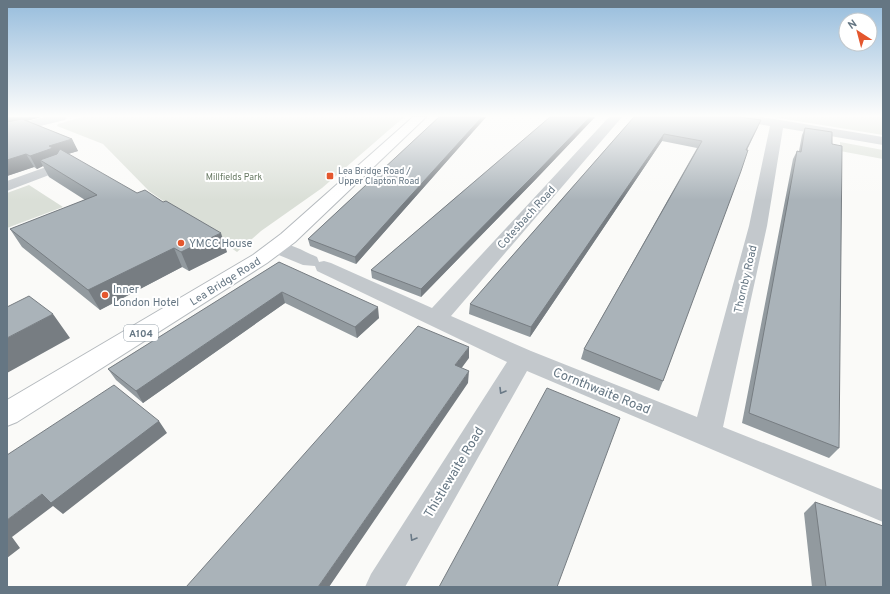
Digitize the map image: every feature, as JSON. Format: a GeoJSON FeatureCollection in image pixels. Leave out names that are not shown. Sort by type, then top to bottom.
{"type":"FeatureCollection","features":[{"type":"Feature","properties":{"kind":"main road","name":"Lea Bridge Road"},"geometry":{"type":"LineString","coordinates":[[7,414],[247,267],[276,247],[389,145]]}},
{"type":"Feature","properties":{"kind":"street","name":"Cotesbach Road"},"geometry":{"type":"LineString","coordinates":[[436,318],[591,145]]}},
{"type":"Feature","properties":{"kind":"street","name":"Thornby Road"},"geometry":{"type":"LineString","coordinates":[[707,433],[758,226],[774,145]]}},
{"type":"Feature","properties":{"kind":"street"},"geometry":{"type":"LineString","coordinates":[[7,186],[60,166]]}},
{"type":"Feature","properties":{"kind":"street","name":"Cornthwaite Road"},"geometry":{"type":"LineString","coordinates":[[276,247],[317,264],[522,358],[883,506]]}},
{"type":"Feature","properties":{"kind":"street","name":"Thistlewaite Road"},"geometry":{"type":"LineString","coordinates":[[384,587],[522,358]]}},
{"type":"Feature","properties":{"kind":"green space","name":"Millfields Park"},"geometry":{"type":"Polygon","coordinates":[[[104,145],[372,145],[322,188],[261,231],[237,252],[149,191],[104,145]]]}},
{"type":"Feature","properties":{"kind":"green space"},"geometry":{"type":"Polygon","coordinates":[[[840,145],[855,145],[883,150],[883,159],[840,151],[840,145]]]}},
{"type":"Feature","properties":{"kind":"green space"},"geometry":{"type":"Polygon","coordinates":[[[29,185],[63,207],[7,228],[7,193],[29,185]]]}},
{"type":"Feature","properties":{"kind":"building"},"geometry":{"type":"Polygon","coordinates":[[[7,145],[53,145],[49,146],[53,148],[30,156],[26,154],[7,160],[7,145]]]}},
{"type":"Feature","properties":{"kind":"building"},"geometry":{"type":"Polygon","coordinates":[[[409,145],[457,145],[355,257],[308,239],[409,145]]]}},
{"type":"Feature","properties":{"kind":"building"},"geometry":{"type":"Polygon","coordinates":[[[518,145],[563,145],[421,289],[371,270],[518,145]]]}},
{"type":"Feature","properties":{"kind":"building"},"geometry":{"type":"Polygon","coordinates":[[[610,145],[657,145],[531,327],[470,304],[610,145]]]}},
{"type":"Feature","properties":{"kind":"building"},"geometry":{"type":"Polygon","coordinates":[[[700,145],[749,145],[741,171],[663,381],[584,349],[700,145]]]}},
{"type":"Feature","properties":{"kind":"building"},"geometry":{"type":"Polygon","coordinates":[[[802,145],[842,146],[839,448],[749,413],[797,151],[801,152],[802,145]]]}},
{"type":"Feature","properties":{"kind":"building"},"geometry":{"type":"Polygon","coordinates":[[[60,149],[137,193],[145,190],[163,202],[166,201],[221,233],[181,252],[174,248],[88,290],[10,229],[97,195],[40,160],[57,154],[60,149]]]}},
{"type":"Feature","properties":{"kind":"building"},"geometry":{"type":"Polygon","coordinates":[[[279,262],[378,307],[355,327],[282,292],[136,391],[108,369],[279,262]]]}},
{"type":"Feature","properties":{"kind":"building"},"geometry":{"type":"Polygon","coordinates":[[[29,296],[53,314],[7,338],[7,307],[29,296]]]}},
{"type":"Feature","properties":{"kind":"building"},"geometry":{"type":"Polygon","coordinates":[[[418,326],[469,347],[455,365],[469,371],[318,587],[186,587],[418,326]]]}},
{"type":"Feature","properties":{"kind":"building"},"geometry":{"type":"Polygon","coordinates":[[[114,385],[159,421],[51,503],[42,494],[7,520],[7,455],[114,385]]]}},
{"type":"Feature","properties":{"kind":"building"},"geometry":{"type":"Polygon","coordinates":[[[547,388],[620,418],[557,587],[439,587],[547,388]]]}},
{"type":"Feature","properties":{"kind":"building"},"geometry":{"type":"Polygon","coordinates":[[[815,502],[883,526],[883,587],[826,587],[815,502]]]}},
{"type":"Feature","properties":{"kind":"place","name":"Lea Bridge Road / Upper Clapton Road"},"geometry":{"type":"Point","coordinates":[330,176]}},
{"type":"Feature","properties":{"kind":"place","name":"YMCC House"},"geometry":{"type":"Point","coordinates":[181,243]}},
{"type":"Feature","properties":{"kind":"place","name":"Inner London Hotel"},"geometry":{"type":"Point","coordinates":[105,295]}}]}
